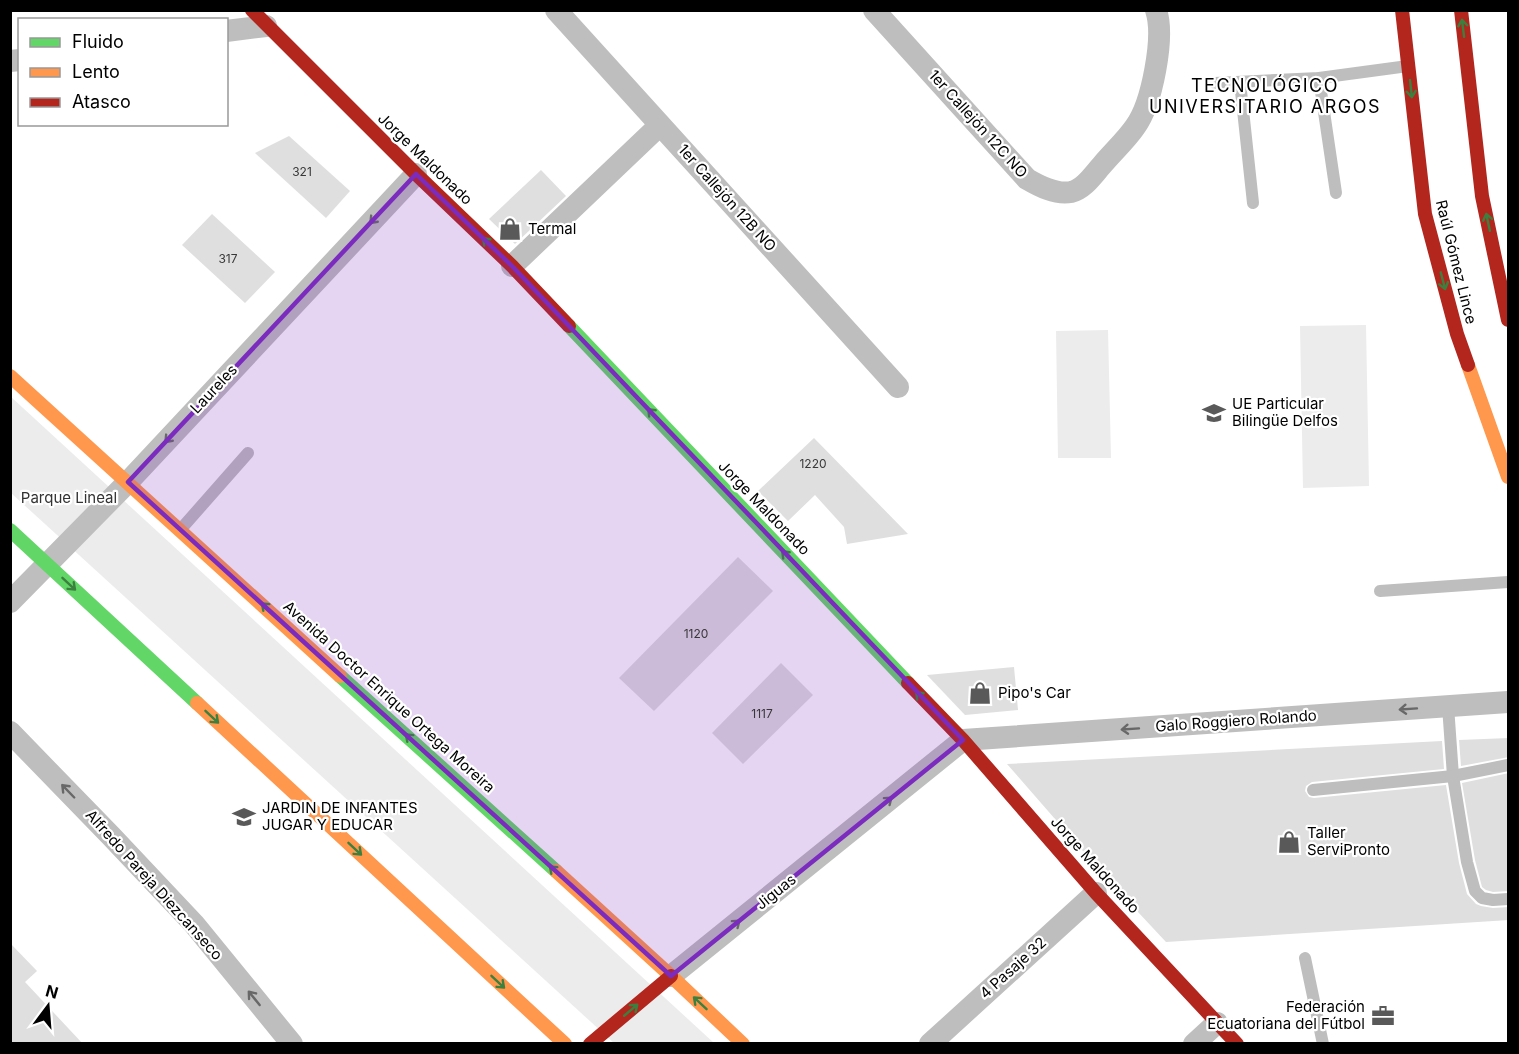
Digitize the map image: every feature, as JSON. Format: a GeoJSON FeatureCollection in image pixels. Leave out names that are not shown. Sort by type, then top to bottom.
{"type":"FeatureCollection","features":[{"type":"Feature","properties":{"kind":"main road","name":"Raúl Gómez Lince"},"geometry":{"type":"LineString","coordinates":[[1402,10],[1425,214],[1457,334],[1509,477]]}},
{"type":"Feature","properties":{"kind":"main road"},"geometry":{"type":"LineString","coordinates":[[1461,10],[1482,196],[1509,320]]}},
{"type":"Feature","properties":{"kind":"main road","name":"Jorge Maldonado"},"geometry":{"type":"LineString","coordinates":[[259,18],[512,266],[963,740],[1096,892],[1237,1044]]}},
{"type":"Feature","properties":{"kind":"main road","name":"Avenida Doctor Enrique Ortega Moreira"},"geometry":{"type":"LineString","coordinates":[[10,376],[743,1044]]}},
{"type":"Feature","properties":{"kind":"main road"},"geometry":{"type":"LineString","coordinates":[[10,530],[565,1044]]}},
{"type":"Feature","properties":{"kind":"main road","name":"Jiguas"},"geometry":{"type":"LineString","coordinates":[[590,1044],[671,976]]}},
{"type":"Feature","properties":{"kind":"street","name":"1er Callejón 12B NO"},"geometry":{"type":"LineString","coordinates":[[556,10],[898,387]]}},
{"type":"Feature","properties":{"kind":"street","name":"1er Callejón 12C NO"},"geometry":{"type":"LineString","coordinates":[[874,10],[1027,179],[1053,191],[1070,192],[1083,186],[1136,126],[1153,80],[1160,39],[1159,17],[1156,10]]}},
{"type":"Feature","properties":{"kind":"street"},"geometry":{"type":"LineString","coordinates":[[228,30],[259,18]]}},
{"type":"Feature","properties":{"kind":"street"},"geometry":{"type":"LineString","coordinates":[[512,266],[660,125]]}},
{"type":"Feature","properties":{"kind":"street","name":"Laureles"},"geometry":{"type":"LineString","coordinates":[[10,602],[128,482],[416,174]]}},
{"type":"Feature","properties":{"kind":"street","name":"Galo Roggiero Rolando"},"geometry":{"type":"LineString","coordinates":[[963,740],[1509,702]]}},
{"type":"Feature","properties":{"kind":"street","name":"Alfredo Pareja Diezcanseco"},"geometry":{"type":"LineString","coordinates":[[10,732],[194,924],[291,1044]]}},
{"type":"Feature","properties":{"kind":"street","name":"Jiguas"},"geometry":{"type":"LineString","coordinates":[[671,976],[963,740]]}},
{"type":"Feature","properties":{"kind":"street","name":"4 Pasaje 32"},"geometry":{"type":"LineString","coordinates":[[930,1044],[1096,892]]}},
{"type":"Feature","properties":{"kind":"street"},"geometry":{"type":"LineString","coordinates":[[1194,1044],[1217,1023]]}},
{"type":"Feature","properties":{"kind":"lane"},"geometry":{"type":"LineString","coordinates":[[1215,83],[1318,78],[1409,66]]}},
{"type":"Feature","properties":{"kind":"lane"},"geometry":{"type":"LineString","coordinates":[[1318,78],[1336,193]]}},
{"type":"Feature","properties":{"kind":"lane"},"geometry":{"type":"LineString","coordinates":[[1240,82],[1253,203]]}},
{"type":"Feature","properties":{"kind":"lane"},"geometry":{"type":"LineString","coordinates":[[180,530],[248,453]]}},
{"type":"Feature","properties":{"kind":"lane"},"geometry":{"type":"LineString","coordinates":[[1380,591],[1509,582]]}},
{"type":"Feature","properties":{"kind":"lane"},"geometry":{"type":"LineString","coordinates":[[1448,706],[1453,776],[1474,891],[1482,898],[1509,899]]}},
{"type":"Feature","properties":{"kind":"lane"},"geometry":{"type":"LineString","coordinates":[[1312,790],[1453,776],[1509,765]]}},
{"type":"Feature","properties":{"kind":"lane"},"geometry":{"type":"LineString","coordinates":[[1305,958],[1323,1044]]}},
{"type":"Feature","properties":{"kind":"highlighted area"},"geometry":{"type":"Polygon","coordinates":[[[416,174],[512,266],[963,740],[671,976],[128,482],[416,174]]]}},
{"type":"Feature","properties":{"kind":"green space"},"geometry":{"type":"Polygon","coordinates":[[[1366,325],[1369,486],[1303,488],[1300,326],[1366,325]]]}},
{"type":"Feature","properties":{"kind":"green space"},"geometry":{"type":"Polygon","coordinates":[[[1108,330],[1111,458],[1058,458],[1056,331],[1108,330]]]}},
{"type":"Feature","properties":{"kind":"green space","name":"Parque Lineal"},"geometry":{"type":"Polygon","coordinates":[[[10,396],[714,1043],[614,1043],[11,493],[10,396]]]}},
{"type":"Feature","properties":{"kind":"building"},"geometry":{"type":"Polygon","coordinates":[[[289,136],[350,191],[326,218],[255,153],[289,136]]]}},
{"type":"Feature","properties":{"kind":"building"},"geometry":{"type":"Polygon","coordinates":[[[541,170],[566,196],[515,244],[489,219],[541,170]]]}},
{"type":"Feature","properties":{"kind":"building"},"geometry":{"type":"Polygon","coordinates":[[[212,214],[275,272],[245,303],[182,245],[212,214]]]}},
{"type":"Feature","properties":{"kind":"building"},"geometry":{"type":"Polygon","coordinates":[[[814,438],[908,534],[847,544],[844,527],[815,495],[788,521],[758,491],[814,438]]]}},
{"type":"Feature","properties":{"kind":"building"},"geometry":{"type":"Polygon","coordinates":[[[738,557],[773,591],[654,711],[619,678],[738,557]]]}},
{"type":"Feature","properties":{"kind":"building"},"geometry":{"type":"Polygon","coordinates":[[[781,663],[813,695],[743,764],[712,733],[781,663]]]}},
{"type":"Feature","properties":{"kind":"building","name":"Pipo's Car"},"geometry":{"type":"Polygon","coordinates":[[[1014,667],[1018,710],[965,715],[927,675],[1014,667]]]}},
{"type":"Feature","properties":{"kind":"building"},"geometry":{"type":"Polygon","coordinates":[[[1509,738],[1509,757],[1461,766],[1459,740],[1509,738]]]}},
{"type":"Feature","properties":{"kind":"building","name":"Taller ServiPronto"},"geometry":{"type":"Polygon","coordinates":[[[1442,741],[1444,769],[1312,782],[1306,786],[1305,791],[1309,797],[1314,798],[1446,785],[1459,863],[1467,894],[1481,906],[1509,907],[1509,920],[1166,942],[1109,881],[1007,764],[1442,741]]]}},
{"type":"Feature","properties":{"kind":"building"},"geometry":{"type":"Polygon","coordinates":[[[1509,773],[1509,891],[1493,892],[1482,887],[1462,783],[1509,773]]]}},
{"type":"Feature","properties":{"kind":"building"},"geometry":{"type":"Polygon","coordinates":[[[10,943],[37,971],[25,982],[83,1044],[10,1044],[10,943]]]}},
{"type":"Feature","properties":{"kind":"traffic: fast"},"geometry":{"type":"LineString","coordinates":[[569,326],[908,683]]}},
{"type":"Feature","properties":{"kind":"traffic: fast"},"geometry":{"type":"LineString","coordinates":[[10,530],[197,703]]}},
{"type":"Feature","properties":{"kind":"traffic: fast"},"geometry":{"type":"LineString","coordinates":[[340,676],[556,871]]}},
{"type":"Feature","properties":{"kind":"traffic: slow"},"geometry":{"type":"LineString","coordinates":[[1468,365],[1508,477]]}},
{"type":"Feature","properties":{"kind":"traffic: slow"},"geometry":{"type":"LineString","coordinates":[[10,376],[340,676]]}},
{"type":"Feature","properties":{"kind":"traffic: slow"},"geometry":{"type":"LineString","coordinates":[[197,703],[565,1044]]}},
{"type":"Feature","properties":{"kind":"traffic: slow"},"geometry":{"type":"LineString","coordinates":[[556,871],[743,1044]]}},
{"type":"Feature","properties":{"kind":"traffic: jam"},"geometry":{"type":"LineString","coordinates":[[252,10],[512,266],[569,326]]}},
{"type":"Feature","properties":{"kind":"traffic: jam"},"geometry":{"type":"LineString","coordinates":[[1402,10],[1425,214],[1457,334],[1468,365]]}},
{"type":"Feature","properties":{"kind":"traffic: jam"},"geometry":{"type":"LineString","coordinates":[[1461,10],[1482,196],[1508,320]]}},
{"type":"Feature","properties":{"kind":"traffic: jam"},"geometry":{"type":"LineString","coordinates":[[908,683],[963,740],[1096,893],[1237,1044]]}},
{"type":"Feature","properties":{"kind":"traffic: jam"},"geometry":{"type":"LineString","coordinates":[[590,1044],[671,976]]}},
{"type":"Feature","properties":{"kind":"place","name":"Termal"},"geometry":{"type":"Point","coordinates":[510,229]}},
{"type":"Feature","properties":{"kind":"place","name":"UE Particular Bilingüe Delfos"},"geometry":{"type":"Point","coordinates":[1214,413]}},
{"type":"Feature","properties":{"kind":"place","name":"Pipo's Car"},"geometry":{"type":"Point","coordinates":[980,693]}},
{"type":"Feature","properties":{"kind":"place","name":"JARDIN DE INFANTES JUGAR Y EDUCAR"},"geometry":{"type":"Point","coordinates":[244,817]}},
{"type":"Feature","properties":{"kind":"place","name":"Taller ServiPronto"},"geometry":{"type":"Point","coordinates":[1289,842]}},
{"type":"Feature","properties":{"kind":"place","name":"Federación Ecuatoriana del Fútbol"},"geometry":{"type":"Point","coordinates":[1383,1016]}},
{"type":"Feature","properties":{"kind":"district","name":"TECNOLÓGICO UNIVERSITARIO ARGOS"},"geometry":{"type":"Point","coordinates":[1265,96]}}]}
